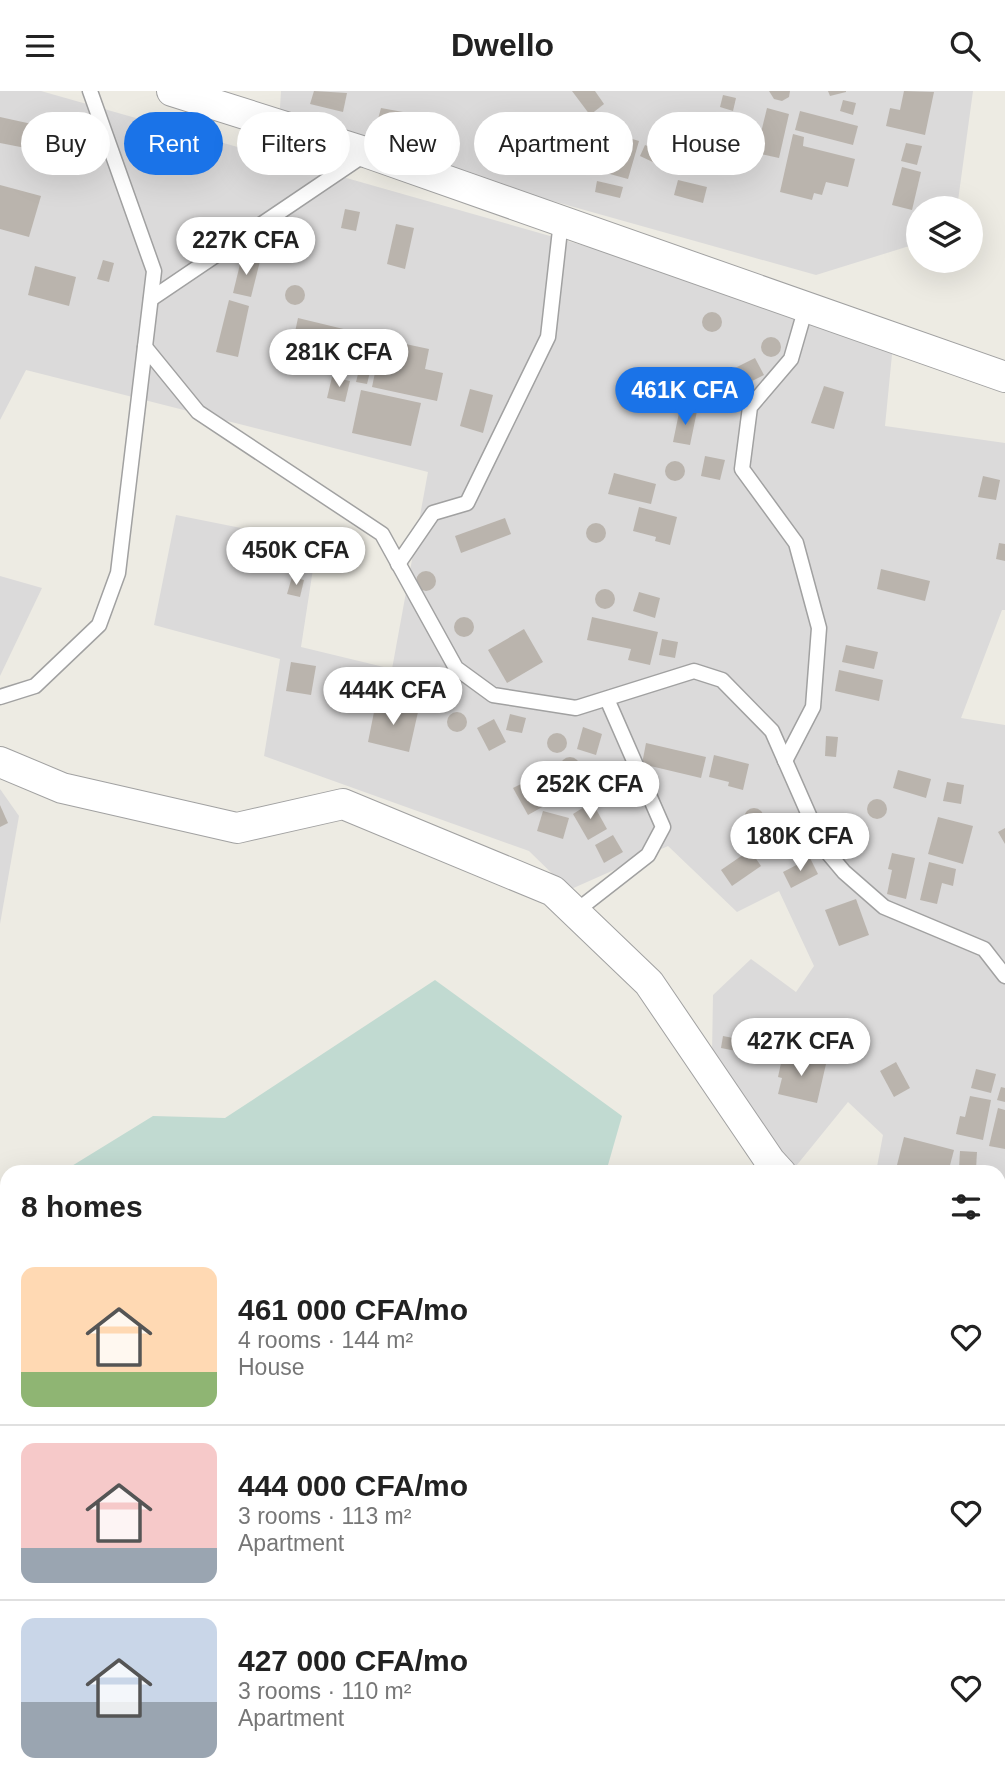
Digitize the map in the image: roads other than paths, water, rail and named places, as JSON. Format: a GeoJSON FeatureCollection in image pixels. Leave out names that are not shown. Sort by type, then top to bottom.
{"type":"FeatureCollection","features":[{"type":"Feature","properties":{"kind":"street"},"geometry":{"type":"LineString","coordinates":[[172,91],[205,95],[364,152]]}},
{"type":"Feature","properties":{"kind":"street"},"geometry":{"type":"LineString","coordinates":[[430,175],[1004,375]]}},
{"type":"Feature","properties":{"kind":"street"},"geometry":{"type":"LineString","coordinates":[[0,762],[62,788],[237,828],[343,804],[552,891],[649,983],[768,1165]]}},
{"type":"Feature","properties":{"kind":"lane"},"geometry":{"type":"LineString","coordinates":[[0,697],[35,686],[99,625],[118,573],[154,271],[90,91]]}},
{"type":"Feature","properties":{"kind":"lane"},"geometry":{"type":"LineString","coordinates":[[151,299],[364,156]]}},
{"type":"Feature","properties":{"kind":"lane"},"geometry":{"type":"LineString","coordinates":[[398,564],[433,513],[467,503],[548,337],[561,221]]}},
{"type":"Feature","properties":{"kind":"lane"},"geometry":{"type":"LineString","coordinates":[[785,761],[813,707],[819,628],[796,543],[743,469],[750,407],[791,359],[806,307]]}},
{"type":"Feature","properties":{"kind":"lane"},"geometry":{"type":"LineString","coordinates":[[145,347],[198,412],[382,534],[456,668],[493,695],[576,708],[694,671],[722,680],[772,731],[823,847],[844,872],[884,907],[985,949],[1005,976]]}},
{"type":"Feature","properties":{"kind":"lane"},"geometry":{"type":"LineString","coordinates":[[575,912],[648,855],[663,827],[607,699]]}}]}
